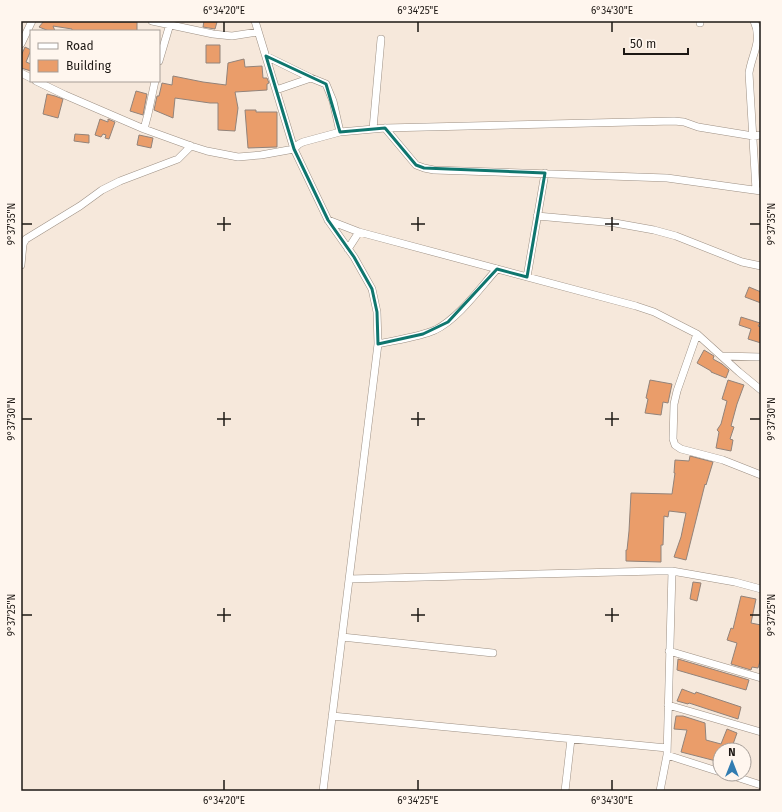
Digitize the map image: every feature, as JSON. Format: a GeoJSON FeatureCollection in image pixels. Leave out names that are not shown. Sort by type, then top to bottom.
{"type":"FeatureCollection","features":[{"type":"Feature","properties":{"kind":"street"},"geometry":{"type":"LineString","coordinates":[[21,44],[32,21]]}},
{"type":"Feature","properties":{"kind":"street"},"geometry":{"type":"LineString","coordinates":[[152,21],[213,34],[232,36],[258,32]]}},
{"type":"Feature","properties":{"kind":"street"},"geometry":{"type":"LineString","coordinates":[[255,21],[294,149],[328,220],[354,257],[372,290],[377,312],[378,344],[323,791]]}},
{"type":"Feature","properties":{"kind":"street"},"geometry":{"type":"LineString","coordinates":[[385,128],[416,164],[424,168],[434,170],[667,178],[759,190],[753,136],[749,73],[757,46],[758,36],[754,21]]}},
{"type":"Feature","properties":{"kind":"street"},"geometry":{"type":"LineString","coordinates":[[160,56],[166,23]]}},
{"type":"Feature","properties":{"kind":"street"},"geometry":{"type":"LineString","coordinates":[[373,129],[381,39]]}},
{"type":"Feature","properties":{"kind":"street"},"geometry":{"type":"LineString","coordinates":[[266,56],[326,84],[333,102],[340,132]]}},
{"type":"Feature","properties":{"kind":"street"},"geometry":{"type":"LineString","coordinates":[[21,73],[30,78]]}},
{"type":"Feature","properties":{"kind":"street"},"geometry":{"type":"LineString","coordinates":[[276,90],[311,78]]}},
{"type":"Feature","properties":{"kind":"street"},"geometry":{"type":"LineString","coordinates":[[38,82],[144,129],[190,146],[238,157],[261,155],[294,149],[303,142],[340,132],[385,128],[674,121],[684,122],[698,127],[753,136],[761,135]]}},
{"type":"Feature","properties":{"kind":"street"},"geometry":{"type":"LineString","coordinates":[[144,129],[155,82]]}},
{"type":"Feature","properties":{"kind":"street"},"geometry":{"type":"LineString","coordinates":[[21,265],[23,244],[26,239],[80,206],[102,190],[120,181],[178,159],[190,146]]}},
{"type":"Feature","properties":{"kind":"street"},"geometry":{"type":"LineString","coordinates":[[527,277],[545,173]]}},
{"type":"Feature","properties":{"kind":"street"},"geometry":{"type":"LineString","coordinates":[[537,216],[615,223],[654,230],[676,236],[742,262],[761,266]]}},
{"type":"Feature","properties":{"kind":"street"},"geometry":{"type":"LineString","coordinates":[[328,220],[359,232],[654,312],[697,334],[761,390]]}},
{"type":"Feature","properties":{"kind":"street"},"geometry":{"type":"LineString","coordinates":[[348,248],[359,232]]}},
{"type":"Feature","properties":{"kind":"street"},"geometry":{"type":"LineString","coordinates":[[378,344],[423,334],[435,330],[448,322],[459,312],[497,269]]}},
{"type":"Feature","properties":{"kind":"street"},"geometry":{"type":"LineString","coordinates":[[697,334],[677,391],[674,404],[673,439],[675,445],[681,449],[722,460],[761,475]]}},
{"type":"Feature","properties":{"kind":"street"},"geometry":{"type":"LineString","coordinates":[[722,356],[761,357]]}},
{"type":"Feature","properties":{"kind":"street"},"geometry":{"type":"LineString","coordinates":[[349,579],[672,571],[735,582],[761,589]]}},
{"type":"Feature","properties":{"kind":"street"},"geometry":{"type":"LineString","coordinates":[[660,791],[667,751],[672,571]]}},
{"type":"Feature","properties":{"kind":"street"},"geometry":{"type":"LineString","coordinates":[[342,637],[493,653]]}},
{"type":"Feature","properties":{"kind":"street"},"geometry":{"type":"LineString","coordinates":[[670,651],[761,678]]}},
{"type":"Feature","properties":{"kind":"street"},"geometry":{"type":"LineString","coordinates":[[668,705],[761,732]]}},
{"type":"Feature","properties":{"kind":"street"},"geometry":{"type":"LineString","coordinates":[[332,716],[571,739],[667,751],[712,769]]}},
{"type":"Feature","properties":{"kind":"street"},"geometry":{"type":"LineString","coordinates":[[565,791],[571,739]]}},
{"type":"Feature","properties":{"kind":"highlighted area"},"geometry":{"type":"Polygon","coordinates":[[[266,56],[326,84],[340,132],[385,128],[416,165],[424,168],[545,173],[527,277],[497,269],[448,322],[423,334],[378,344],[377,312],[372,289],[354,257],[328,220],[294,149],[266,56]]]}},
{"type":"Feature","properties":{"kind":"building"},"geometry":{"type":"Polygon","coordinates":[[[44,21],[137,22],[137,30],[72,30],[53,26],[55,30],[46,30],[39,27],[44,21]]]}},
{"type":"Feature","properties":{"kind":"building"},"geometry":{"type":"Polygon","coordinates":[[[204,21],[217,22],[215,29],[203,27],[204,21]]]}},
{"type":"Feature","properties":{"kind":"building"},"geometry":{"type":"Polygon","coordinates":[[[206,45],[220,45],[220,63],[206,63],[206,45]]]}},
{"type":"Feature","properties":{"kind":"building"},"geometry":{"type":"Polygon","coordinates":[[[25,47],[30,50],[26,62],[30,64],[30,71],[21,68],[21,56],[25,47]]]}},
{"type":"Feature","properties":{"kind":"building"},"geometry":{"type":"Polygon","coordinates":[[[244,59],[245,67],[262,66],[263,78],[267,78],[269,83],[267,84],[267,90],[235,92],[238,108],[235,131],[218,130],[218,103],[175,98],[173,118],[154,110],[162,83],[172,85],[173,76],[226,85],[228,63],[244,59]]]}},
{"type":"Feature","properties":{"kind":"building"},"geometry":{"type":"Polygon","coordinates":[[[136,91],[147,94],[143,115],[130,111],[136,91]]]}},
{"type":"Feature","properties":{"kind":"building"},"geometry":{"type":"Polygon","coordinates":[[[47,94],[63,99],[58,118],[43,114],[47,94]]]}},
{"type":"Feature","properties":{"kind":"building"},"geometry":{"type":"Polygon","coordinates":[[[245,110],[256,110],[256,112],[277,112],[277,147],[248,148],[245,110]]]}},
{"type":"Feature","properties":{"kind":"building"},"geometry":{"type":"Polygon","coordinates":[[[100,119],[108,122],[108,119],[115,122],[109,139],[105,138],[106,135],[103,134],[101,137],[95,135],[100,119]]]}},
{"type":"Feature","properties":{"kind":"building"},"geometry":{"type":"Polygon","coordinates":[[[75,134],[89,135],[89,143],[74,141],[75,134]]]}},
{"type":"Feature","properties":{"kind":"building"},"geometry":{"type":"Polygon","coordinates":[[[139,135],[153,138],[151,148],[137,145],[139,135]]]}},
{"type":"Feature","properties":{"kind":"building"},"geometry":{"type":"Polygon","coordinates":[[[749,287],[761,292],[761,303],[745,297],[749,287]]]}},
{"type":"Feature","properties":{"kind":"building"},"geometry":{"type":"Polygon","coordinates":[[[741,317],[760,323],[758,326],[761,327],[761,343],[748,339],[751,329],[739,325],[741,317]]]}},
{"type":"Feature","properties":{"kind":"building"},"geometry":{"type":"Polygon","coordinates":[[[704,350],[714,356],[713,359],[729,370],[726,378],[711,372],[697,363],[704,350]]]}},
{"type":"Feature","properties":{"kind":"building"},"geometry":{"type":"Polygon","coordinates":[[[650,380],[672,384],[668,403],[663,402],[661,415],[645,413],[648,399],[646,398],[650,380]]]}},
{"type":"Feature","properties":{"kind":"building"},"geometry":{"type":"Polygon","coordinates":[[[728,380],[744,385],[731,426],[734,427],[730,439],[733,440],[731,451],[716,448],[719,432],[717,430],[721,424],[727,401],[722,399],[728,380]]]}},
{"type":"Feature","properties":{"kind":"building"},"geometry":{"type":"Polygon","coordinates":[[[690,456],[713,462],[706,485],[705,484],[686,560],[674,557],[681,537],[686,513],[669,511],[668,517],[664,516],[661,562],[626,561],[631,493],[672,494],[675,460],[689,461],[690,456]]]}},
{"type":"Feature","properties":{"kind":"building"},"geometry":{"type":"Polygon","coordinates":[[[693,582],[701,583],[697,601],[690,599],[693,582]]]}},
{"type":"Feature","properties":{"kind":"building"},"geometry":{"type":"Polygon","coordinates":[[[741,596],[756,599],[751,623],[761,625],[761,658],[758,668],[752,667],[751,670],[731,664],[737,643],[727,640],[731,628],[733,629],[741,596]]]}},
{"type":"Feature","properties":{"kind":"building"},"geometry":{"type":"Polygon","coordinates":[[[678,659],[749,680],[746,690],[677,670],[678,659]]]}},
{"type":"Feature","properties":{"kind":"building"},"geometry":{"type":"Polygon","coordinates":[[[682,689],[695,694],[696,692],[741,707],[738,719],[689,703],[677,701],[682,689]]]}},
{"type":"Feature","properties":{"kind":"building"},"geometry":{"type":"Polygon","coordinates":[[[676,716],[683,716],[705,723],[706,740],[714,742],[712,742],[712,760],[681,752],[687,730],[674,729],[676,716]]]}},
{"type":"Feature","properties":{"kind":"building"},"geometry":{"type":"Polygon","coordinates":[[[727,729],[737,733],[734,742],[722,742],[727,729]]]}}]}
